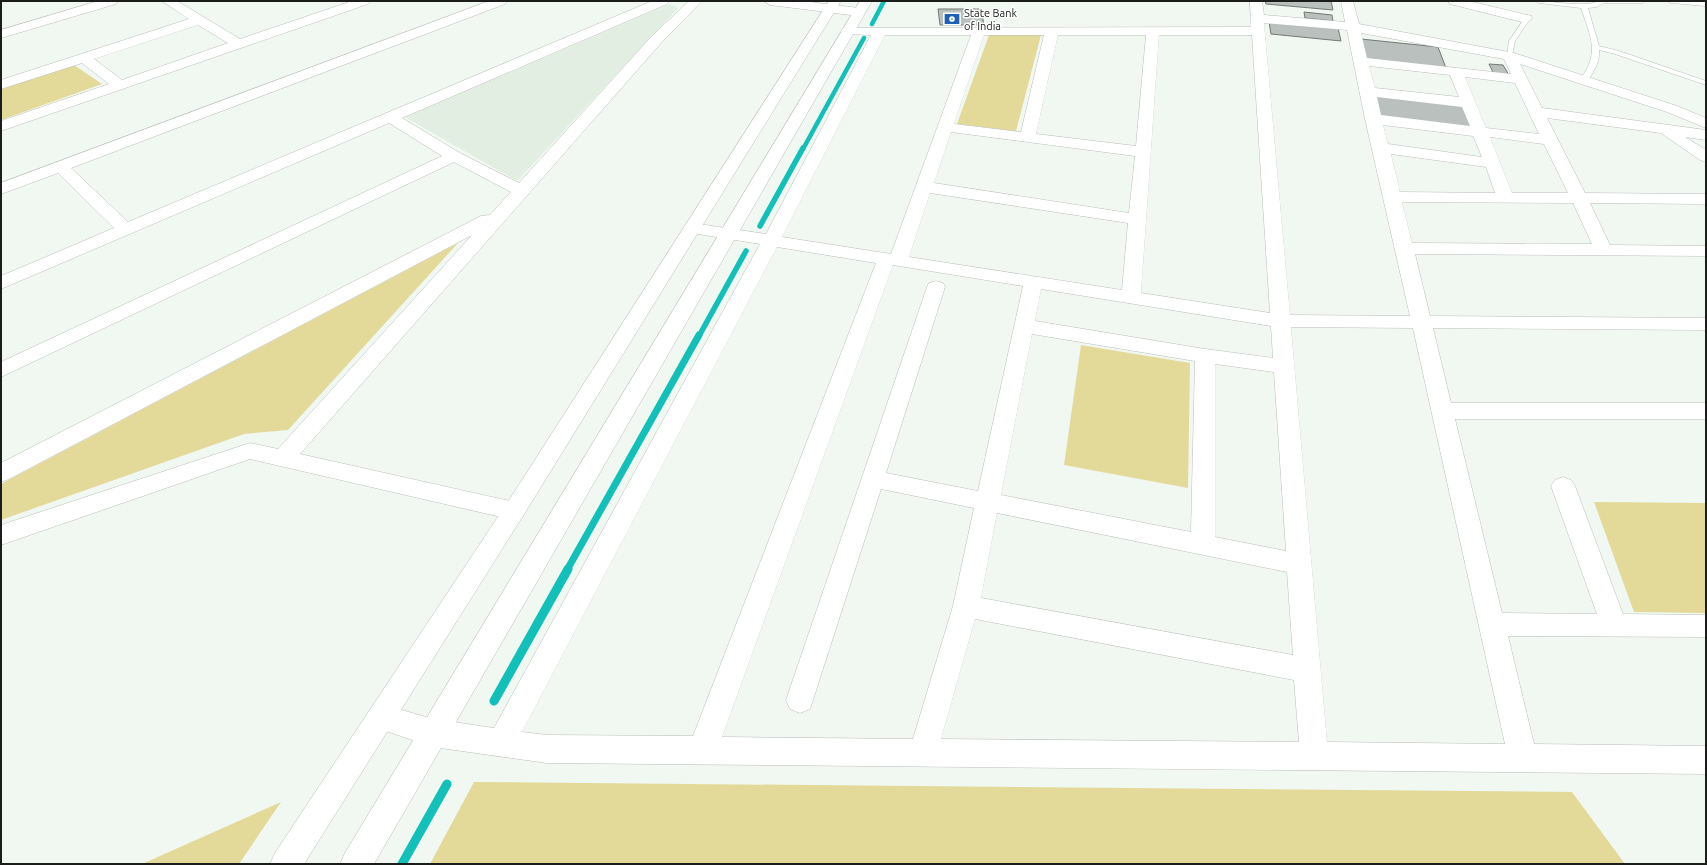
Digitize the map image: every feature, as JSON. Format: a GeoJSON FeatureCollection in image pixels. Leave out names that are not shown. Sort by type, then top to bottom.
{"type":"FeatureCollection","features":[{"type":"Feature","properties":{"kind":"street"},"geometry":{"type":"LineString","coordinates":[[1,34],[112,1]]}},
{"type":"Feature","properties":{"kind":"street"},"geometry":{"type":"LineString","coordinates":[[168,1],[238,44]]}},
{"type":"Feature","properties":{"kind":"street"},"geometry":{"type":"LineString","coordinates":[[1,189],[500,1]]}},
{"type":"Feature","properties":{"kind":"street"},"geometry":{"type":"LineString","coordinates":[[1,283],[663,1]]}},
{"type":"Feature","properties":{"kind":"street"},"geometry":{"type":"LineString","coordinates":[[283,458],[523,191],[656,40],[696,1]]}},
{"type":"Feature","properties":{"kind":"street"},"geometry":{"type":"LineString","coordinates":[[356,864],[862,6],[770,1]]}},
{"type":"Feature","properties":{"kind":"street"},"geometry":{"type":"LineString","coordinates":[[1347,1],[1373,119],[1523,758]]}},
{"type":"Feature","properties":{"kind":"street"},"geometry":{"type":"LineString","coordinates":[[1454,1],[1528,18]]}},
{"type":"Feature","properties":{"kind":"street"},"geometry":{"type":"LineString","coordinates":[[1,126],[356,2]]}},
{"type":"Feature","properties":{"kind":"street"},"geometry":{"type":"LineString","coordinates":[[286,864],[514,511],[833,5]]}},
{"type":"Feature","properties":{"kind":"street"},"geometry":{"type":"LineString","coordinates":[[1257,17],[1314,756]]}},
{"type":"Feature","properties":{"kind":"street"},"geometry":{"type":"LineString","coordinates":[[848,31],[1153,31],[1257,17],[1352,27],[1509,56],[1672,109],[1706,124]]}},
{"type":"Feature","properties":{"kind":"street"},"geometry":{"type":"LineString","coordinates":[[1,85],[200,20]]}},
{"type":"Feature","properties":{"kind":"street"},"geometry":{"type":"LineString","coordinates":[[502,743],[770,241],[880,31]]}},
{"type":"Feature","properties":{"kind":"street"},"geometry":{"type":"LineString","coordinates":[[702,751],[892,260],[924,187],[979,31]]}},
{"type":"Feature","properties":{"kind":"street"},"geometry":{"type":"LineString","coordinates":[[1027,138],[1052,31]]}},
{"type":"Feature","properties":{"kind":"street"},"geometry":{"type":"LineString","coordinates":[[1131,298],[1153,31]]}},
{"type":"Feature","properties":{"kind":"street"},"geometry":{"type":"LineString","coordinates":[[1509,56],[1604,250]]}},
{"type":"Feature","properties":{"kind":"street"},"geometry":{"type":"LineString","coordinates":[[84,58],[120,85]]}},
{"type":"Feature","properties":{"kind":"street"},"geometry":{"type":"LineString","coordinates":[[1360,61],[1520,80]]}},
{"type":"Feature","properties":{"kind":"street"},"geometry":{"type":"LineString","coordinates":[[1456,72],[1506,198]]}},
{"type":"Feature","properties":{"kind":"street"},"geometry":{"type":"LineString","coordinates":[[1367,92],[1468,103]]}},
{"type":"Feature","properties":{"kind":"street"},"geometry":{"type":"LineString","coordinates":[[1536,112],[1706,135]]}},
{"type":"Feature","properties":{"kind":"street"},"geometry":{"type":"LineString","coordinates":[[390,117],[454,156],[523,191]]}},
{"type":"Feature","properties":{"kind":"street"},"geometry":{"type":"LineString","coordinates":[[1373,119],[1550,140]]}},
{"type":"Feature","properties":{"kind":"street"},"geometry":{"type":"LineString","coordinates":[[945,128],[1143,152]]}},
{"type":"Feature","properties":{"kind":"street"},"geometry":{"type":"LineString","coordinates":[[1661,129],[1706,157]]}},
{"type":"Feature","properties":{"kind":"street"},"geometry":{"type":"LineString","coordinates":[[1380,148],[1492,163]]}},
{"type":"Feature","properties":{"kind":"street"},"geometry":{"type":"LineString","coordinates":[[1,370],[454,156]]}},
{"type":"Feature","properties":{"kind":"street"},"geometry":{"type":"LineString","coordinates":[[60,166],[126,230]]}},
{"type":"Feature","properties":{"kind":"street"},"geometry":{"type":"LineString","coordinates":[[924,187],[1137,219]]}},
{"type":"Feature","properties":{"kind":"street"},"geometry":{"type":"LineString","coordinates":[[1392,197],[1706,199]]}},
{"type":"Feature","properties":{"kind":"street"},"geometry":{"type":"LineString","coordinates":[[1,473],[487,220],[495,221]]}},
{"type":"Feature","properties":{"kind":"street"},"geometry":{"type":"LineString","coordinates":[[692,228],[1281,321],[1706,324]]}},
{"type":"Feature","properties":{"kind":"street"},"geometry":{"type":"LineString","coordinates":[[1404,248],[1706,251]]}},
{"type":"Feature","properties":{"kind":"street"},"geometry":{"type":"LineString","coordinates":[[923,753],[966,606],[1033,282]]}},
{"type":"Feature","properties":{"kind":"street"},"geometry":{"type":"LineString","coordinates":[[800,700],[936,287]]}},
{"type":"Feature","properties":{"kind":"street"},"geometry":{"type":"LineString","coordinates":[[1024,326],[1205,356],[1284,366]]}},
{"type":"Feature","properties":{"kind":"street"},"geometry":{"type":"LineString","coordinates":[[1204,545],[1205,356]]}},
{"type":"Feature","properties":{"kind":"street"},"geometry":{"type":"LineString","coordinates":[[1442,411],[1706,411]]}},
{"type":"Feature","properties":{"kind":"street"},"geometry":{"type":"LineString","coordinates":[[1,535],[250,451],[514,511]]}},
{"type":"Feature","properties":{"kind":"street"},"geometry":{"type":"LineString","coordinates":[[873,479],[1300,564]]}},
{"type":"Feature","properties":{"kind":"street"},"geometry":{"type":"LineString","coordinates":[[1563,486],[1614,625]]}},
{"type":"Feature","properties":{"kind":"street"},"geometry":{"type":"LineString","coordinates":[[966,606],[1307,670]]}},
{"type":"Feature","properties":{"kind":"street"},"geometry":{"type":"LineString","coordinates":[[1492,624],[1706,626]]}},
{"type":"Feature","properties":{"kind":"street"},"geometry":{"type":"LineString","coordinates":[[381,718],[433,733],[547,749],[1706,760]]}},
{"type":"Feature","properties":{"kind":"lane"},"geometry":{"type":"LineString","coordinates":[[1538,1],[1586,4],[1595,6],[1601,1],[1642,1]]}},
{"type":"Feature","properties":{"kind":"lane"},"geometry":{"type":"LineString","coordinates":[[1671,1],[1706,4]]}},
{"type":"Feature","properties":{"kind":"lane"},"geometry":{"type":"LineString","coordinates":[[1584,80],[1595,62],[1595,47],[1586,4]]}},
{"type":"Feature","properties":{"kind":"lane"},"geometry":{"type":"LineString","coordinates":[[1509,56],[1512,40],[1528,18]]}},
{"type":"Feature","properties":{"kind":"lane"},"geometry":{"type":"LineString","coordinates":[[1595,47],[1617,52],[1706,83]]}},
{"type":"Feature","properties":{"kind":"shaded area"},"geometry":{"type":"Polygon","coordinates":[[[670,4],[678,8],[517,181],[405,117],[670,4]]]}},
{"type":"Feature","properties":{"kind":"shaded area"},"geometry":{"type":"Polygon","coordinates":[[[989,35],[1041,35],[1016,131],[957,124],[989,35]]]}},
{"type":"Feature","properties":{"kind":"shaded area"},"geometry":{"type":"Polygon","coordinates":[[[74,65],[102,84],[1,120],[1,89],[74,65]]]}},
{"type":"Feature","properties":{"kind":"shaded area"},"geometry":{"type":"Polygon","coordinates":[[[458,243],[288,430],[244,434],[1,520],[1,484],[458,243]]]}},
{"type":"Feature","properties":{"kind":"shaded area"},"geometry":{"type":"Polygon","coordinates":[[[1081,345],[1190,363],[1188,488],[1064,465],[1081,345]]]}},
{"type":"Feature","properties":{"kind":"shaded area"},"geometry":{"type":"Polygon","coordinates":[[[1594,502],[1705,503],[1706,613],[1634,612],[1594,502]]]}},
{"type":"Feature","properties":{"kind":"shaded area"},"geometry":{"type":"Polygon","coordinates":[[[474,782],[1572,792],[1625,864],[430,864],[474,782]]]}},
{"type":"Feature","properties":{"kind":"shaded area"},"geometry":{"type":"Polygon","coordinates":[[[281,802],[239,864],[142,864],[281,802]]]}},
{"type":"Feature","properties":{"kind":"building"},"geometry":{"type":"Polygon","coordinates":[[[1265,1],[1331,1],[1333,10],[1266,4],[1265,1]]]}},
{"type":"Feature","properties":{"kind":"building"},"geometry":{"type":"Polygon","coordinates":[[[938,9],[981,9],[984,25],[940,25],[938,9]]]}},
{"type":"Feature","properties":{"kind":"building"},"geometry":{"type":"Polygon","coordinates":[[[1304,12],[1332,15],[1333,21],[1305,18],[1304,12]]]}},
{"type":"Feature","properties":{"kind":"building"},"geometry":{"type":"Polygon","coordinates":[[[1269,22],[1338,28],[1341,41],[1271,34],[1269,22]]]}},
{"type":"Feature","properties":{"kind":"building"},"geometry":{"type":"Polygon","coordinates":[[[1361,39],[1438,47],[1446,68],[1366,59],[1361,39]]]}},
{"type":"Feature","properties":{"kind":"building"},"geometry":{"type":"Polygon","coordinates":[[[1489,64],[1503,65],[1509,75],[1494,74],[1489,64]]]}},
{"type":"Feature","properties":{"kind":"building"},"geometry":{"type":"Polygon","coordinates":[[[1373,94],[1463,104],[1472,127],[1379,116],[1373,94]]]}},
{"type":"Feature","properties":{"kind":"waterway"},"geometry":{"type":"LineString","coordinates":[[872,24],[884,1]]}},
{"type":"Feature","properties":{"kind":"waterway"},"geometry":{"type":"LineString","coordinates":[[803,149],[864,38]]}},
{"type":"Feature","properties":{"kind":"waterway"},"geometry":{"type":"LineString","coordinates":[[760,226],[803,148]]}},
{"type":"Feature","properties":{"kind":"waterway"},"geometry":{"type":"LineString","coordinates":[[699,336],[746,251]]}},
{"type":"Feature","properties":{"kind":"waterway"},"geometry":{"type":"LineString","coordinates":[[567,570],[699,335]]}},
{"type":"Feature","properties":{"kind":"waterway"},"geometry":{"type":"LineString","coordinates":[[494,701],[568,569]]}},
{"type":"Feature","properties":{"kind":"waterway"},"geometry":{"type":"LineString","coordinates":[[402,864],[447,784]]}},
{"type":"Feature","properties":{"kind":"place","name":"State Bank of India"},"geometry":{"type":"Point","coordinates":[952,19]}}]}
